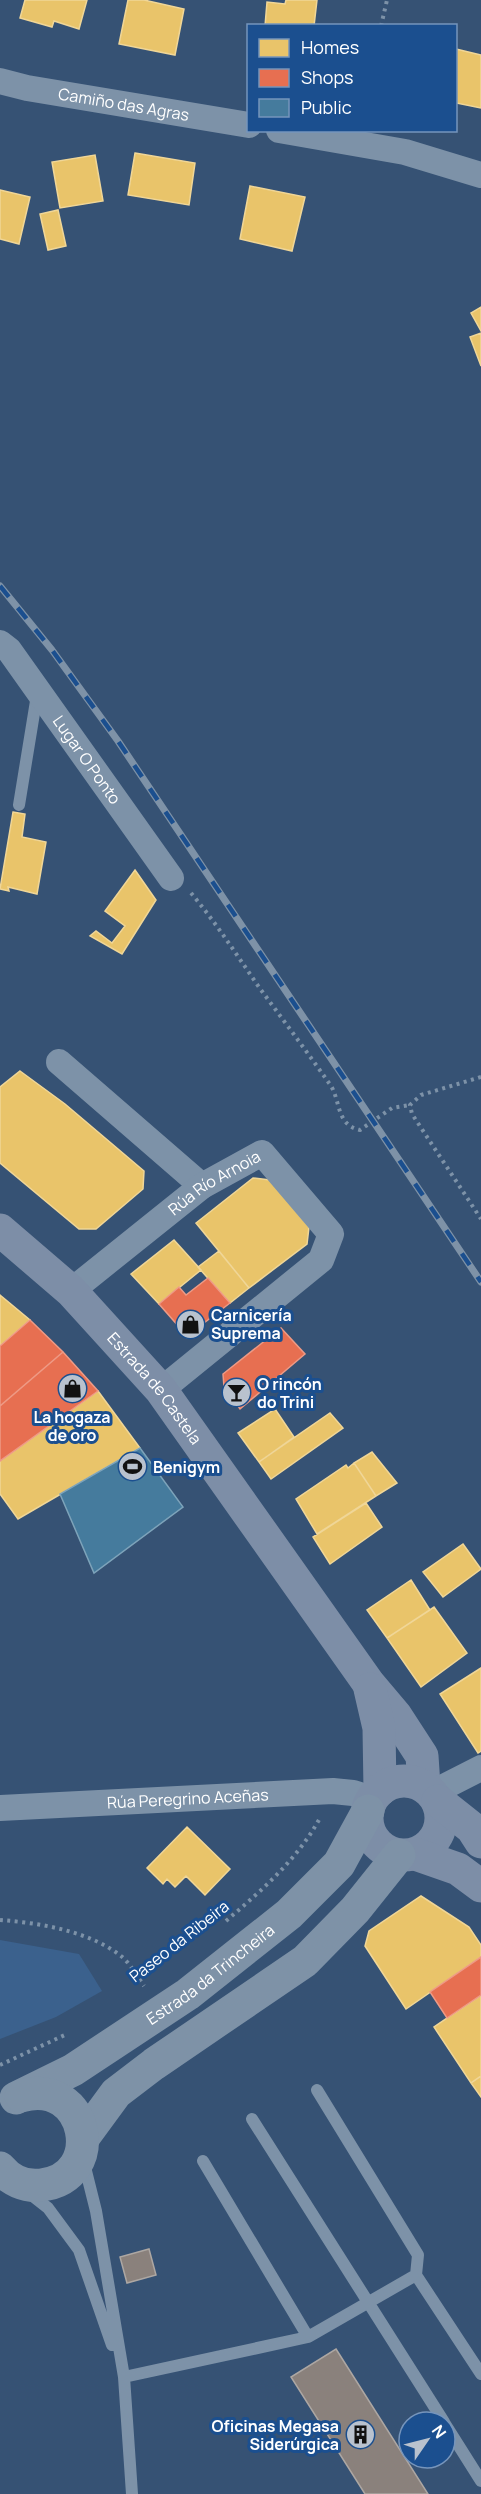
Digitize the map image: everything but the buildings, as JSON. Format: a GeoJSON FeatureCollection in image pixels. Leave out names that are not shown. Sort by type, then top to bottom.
{"type":"FeatureCollection","features":[{"type":"Feature","properties":{"kind":"highway","name":"Estrada da Trincheira"},"geometry":{"type":"LineString","coordinates":[[5,2105],[73,2070],[188,1994],[289,1914],[339,1864],[373,1800]]}},
{"type":"Feature","properties":{"kind":"highway"},"geometry":{"type":"LineString","coordinates":[[6,2173],[24,2184],[50,2184],[63,2178],[74,2168],[82,2146],[116,2093],[154,2064],[305,1961],[407,1854]]}},
{"type":"Feature","properties":{"kind":"highway","name":"Estrada da Trincheira"},"geometry":{"type":"LineString","coordinates":[[5,2105],[31,2093],[46,2094],[61,2099],[73,2110],[80,2123],[82,2146]]}},
{"type":"Feature","properties":{"kind":"main road","name":"Estrada de Castela"},"geometry":{"type":"LineString","coordinates":[[0,1230],[71,1291],[161,1390],[369,1684],[396,1716],[422,1756],[431,1794]]}},
{"type":"Feature","properties":{"kind":"main road"},"geometry":{"type":"LineString","coordinates":[[369,1684],[379,1728],[373,1800],[367,1823],[378,1844],[387,1851],[407,1854],[458,1869],[481,1886]]}},
{"type":"Feature","properties":{"kind":"main road"},"geometry":{"type":"LineString","coordinates":[[373,1800],[390,1784],[401,1781],[413,1782],[471,1828],[481,1842]]}},
{"type":"Feature","properties":{"kind":"main road"},"geometry":{"type":"LineString","coordinates":[[407,1854],[427,1848],[436,1839],[441,1814],[431,1794]]}},
{"type":"Feature","properties":{"kind":"street","name":"Camiño das Agras"},"geometry":{"type":"LineString","coordinates":[[0,81],[27,88],[247,125]]}},
{"type":"Feature","properties":{"kind":"street"},"geometry":{"type":"LineString","coordinates":[[290,132],[405,152],[481,175]]}},
{"type":"Feature","properties":{"kind":"street","name":"Lugar O Ponto"},"geometry":{"type":"LineString","coordinates":[[0,643],[9,650],[38,690],[171,879]]}},
{"type":"Feature","properties":{"kind":"street"},"geometry":{"type":"LineString","coordinates":[[59,1062],[202,1186]]}},
{"type":"Feature","properties":{"kind":"street","name":"Rúa Río Arnoia"},"geometry":{"type":"LineString","coordinates":[[71,1291],[202,1186],[262,1153],[331,1234],[321,1260],[161,1390]]}},
{"type":"Feature","properties":{"kind":"street"},"geometry":{"type":"LineString","coordinates":[[431,1794],[481,1768]]}},
{"type":"Feature","properties":{"kind":"street","name":"Rúa Peregrino Aceñas"},"geometry":{"type":"LineString","coordinates":[[0,1808],[16,1809],[333,1791],[353,1793],[373,1800]]}},
{"type":"Feature","properties":{"kind":"lane"},"geometry":{"type":"LineString","coordinates":[[19,805],[38,690]]}},
{"type":"Feature","properties":{"kind":"lane"},"geometry":{"type":"LineString","coordinates":[[317,2090],[418,2255],[416,2275],[481,2374]]}},
{"type":"Feature","properties":{"kind":"lane"},"geometry":{"type":"LineString","coordinates":[[252,2119],[436,2410]]}},
{"type":"Feature","properties":{"kind":"lane"},"geometry":{"type":"LineString","coordinates":[[82,2146],[96,2211],[123,2377],[132,2494]]}},
{"type":"Feature","properties":{"kind":"lane"},"geometry":{"type":"LineString","coordinates":[[203,2161],[308,2337]]}},
{"type":"Feature","properties":{"kind":"lane"},"geometry":{"type":"LineString","coordinates":[[6,2173],[48,2208],[79,2250],[123,2377]]}},
{"type":"Feature","properties":{"kind":"lane"},"geometry":{"type":"LineString","coordinates":[[123,2377],[308,2337],[416,2275]]}},
{"type":"Feature","properties":{"kind":"lane"},"geometry":{"type":"LineString","coordinates":[[457,2443],[481,2481]]}},
{"type":"Feature","properties":{"kind":"path"},"geometry":{"type":"LineString","coordinates":[[381,24],[387,0]]}},
{"type":"Feature","properties":{"kind":"path"},"geometry":{"type":"LineString","coordinates":[[171,879],[183,884],[220,928],[261,989],[332,1086],[339,1113],[352,1128],[360,1130],[392,1108],[411,1105],[421,1095],[481,1077]]}},
{"type":"Feature","properties":{"kind":"path"},"geometry":{"type":"LineString","coordinates":[[411,1105],[412,1114],[481,1219]]}},
{"type":"Feature","properties":{"kind":"path","name":"Paseo da Ribeira"},"geometry":{"type":"LineString","coordinates":[[224,1923],[299,1851],[313,1831],[333,1791]]}},
{"type":"Feature","properties":{"kind":"path"},"geometry":{"type":"LineString","coordinates":[[0,1920],[22,1922],[95,1939],[123,1958],[144,1986]]}},
{"type":"Feature","properties":{"kind":"path","name":"Paseo da Ribeira"},"geometry":{"type":"LineString","coordinates":[[135,1992],[153,1980]]}},
{"type":"Feature","properties":{"kind":"path"},"geometry":{"type":"LineString","coordinates":[[0,2065],[49,2044],[68,2033]]}},
{"type":"Feature","properties":{"kind":"water"},"geometry":{"type":"Polygon","coordinates":[[[0,1940],[79,1954],[102,1991],[56,2017],[0,2039],[0,1940]]]}},
{"type":"Feature","properties":{"kind":"railway"},"geometry":{"type":"LineString","coordinates":[[0,586],[52,650],[118,741],[481,1282]]}},
{"type":"Feature","properties":{"kind":"place","name":"Carnicería Suprema"},"geometry":{"type":"Point","coordinates":[190,1324]}},
{"type":"Feature","properties":{"kind":"place","name":"La hogaza de oro"},"geometry":{"type":"Point","coordinates":[72,1389]}},
{"type":"Feature","properties":{"kind":"place","name":"O rincón do Trini"},"geometry":{"type":"Point","coordinates":[236,1393]}},
{"type":"Feature","properties":{"kind":"place","name":"Benigym"},"geometry":{"type":"Point","coordinates":[132,1467]}},
{"type":"Feature","properties":{"kind":"place","name":"Oficinas Megasa Siderúrgica"},"geometry":{"type":"Point","coordinates":[360,2435]}}]}
